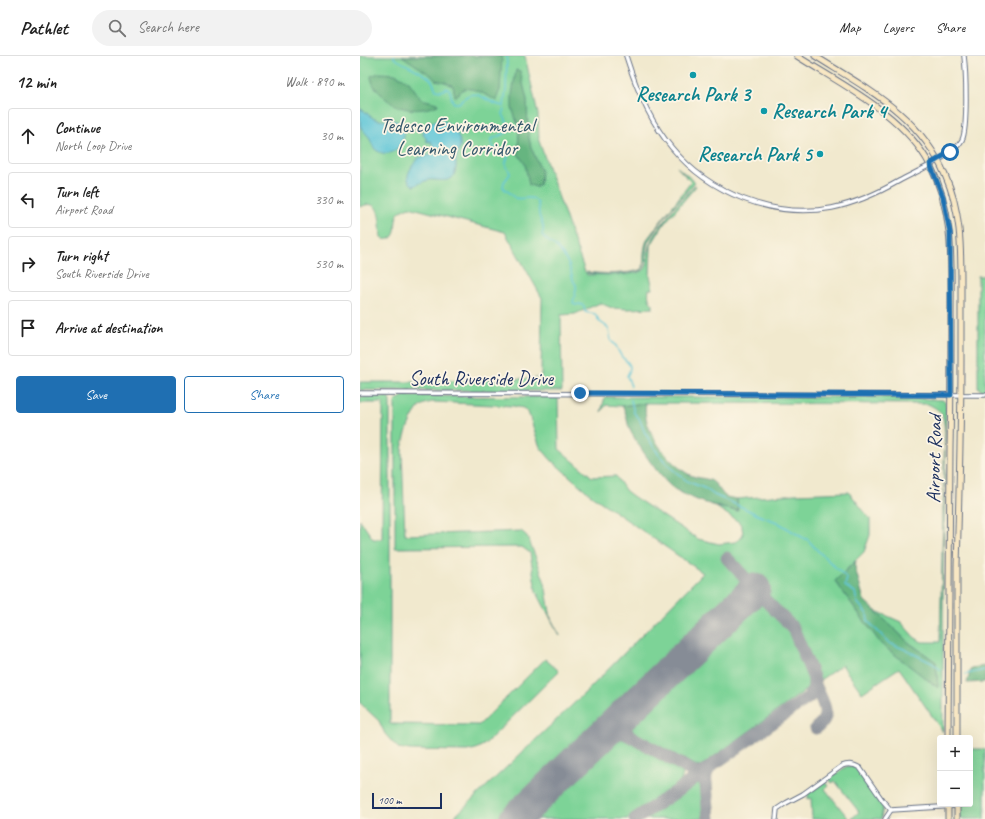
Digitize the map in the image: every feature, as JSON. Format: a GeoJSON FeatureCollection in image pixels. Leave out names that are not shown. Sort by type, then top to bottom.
{"type":"FeatureCollection","features":[{"type":"Feature","properties":{"kind":"main road","name":"Airport Road"},"geometry":{"type":"LineString","coordinates":[[797,56],[886,113],[909,135],[930,164],[943,197],[950,233],[951,395],[948,578],[948,735]]}},
{"type":"Feature","properties":{"kind":"main road","name":"Airport Road"},"geometry":{"type":"LineString","coordinates":[[815,56],[883,99],[894,107],[919,131],[938,160],[953,194],[960,232],[961,395],[957,592],[957,735]]}},
{"type":"Feature","properties":{"kind":"main road"},"geometry":{"type":"LineString","coordinates":[[948,807],[948,819]]}},
{"type":"Feature","properties":{"kind":"main road"},"geometry":{"type":"LineString","coordinates":[[957,807],[957,819]]}},
{"type":"Feature","properties":{"kind":"street"},"geometry":{"type":"LineString","coordinates":[[626,56],[651,116],[672,148],[687,164],[724,190],[753,202],[792,210],[832,208],[864,199],[956,149],[963,137],[965,126],[964,56]]}},
{"type":"Feature","properties":{"kind":"street","name":"South Riverside Drive"},"geometry":{"type":"LineString","coordinates":[[360,393],[985,395]]}},
{"type":"Feature","properties":{"kind":"street"},"geometry":{"type":"LineString","coordinates":[[776,819],[777,809],[803,794],[842,766],[849,764],[855,764],[860,768],[891,810]]}},
{"type":"Feature","properties":{"kind":"street"},"geometry":{"type":"LineString","coordinates":[[891,810],[937,806]]}},
{"type":"Feature","properties":{"kind":"street"},"geometry":{"type":"LineString","coordinates":[[885,819],[891,810]]}},
{"type":"Feature","properties":{"kind":"green space","name":"Tedesco Environmental Learning Corridor"},"geometry":{"type":"Polygon","coordinates":[[[360,56],[525,56],[538,114],[539,141],[585,272],[610,274],[586,273],[587,275],[623,275],[643,271],[647,265],[648,249],[655,234],[677,205],[695,185],[696,186],[664,224],[651,245],[650,276],[653,289],[649,289],[649,299],[653,304],[653,308],[612,308],[600,303],[575,314],[561,315],[562,391],[360,390],[360,382],[540,378],[541,375],[542,298],[505,232],[409,207],[402,210],[398,214],[394,235],[389,239],[383,239],[381,237],[380,219],[376,208],[373,205],[360,207],[360,56]]]}},
{"type":"Feature","properties":{"kind":"green space"},"geometry":{"type":"Polygon","coordinates":[[[402,56],[502,56],[500,90],[497,101],[481,92],[467,88],[455,96],[453,86],[445,82],[435,80],[432,76],[402,56]]]}},
{"type":"Feature","properties":{"kind":"green space"},"geometry":{"type":"Polygon","coordinates":[[[516,70],[520,71],[527,100],[528,133],[531,147],[541,171],[540,184],[536,187],[529,185],[525,164],[518,154],[519,128],[512,108],[512,95],[516,70]]]}},
{"type":"Feature","properties":{"kind":"green space"},"geometry":{"type":"Polygon","coordinates":[[[379,73],[395,74],[401,77],[409,82],[421,99],[437,103],[438,105],[430,108],[415,110],[394,104],[382,95],[373,84],[371,76],[379,73]]]}},
{"type":"Feature","properties":{"kind":"green space"},"geometry":{"type":"Polygon","coordinates":[[[677,167],[695,182],[658,226],[648,242],[645,264],[643,268],[644,249],[648,238],[691,182],[677,167]]]}},
{"type":"Feature","properties":{"kind":"green space"},"geometry":{"type":"Polygon","coordinates":[[[978,276],[985,276],[985,391],[980,390],[978,387],[978,276]]]}},
{"type":"Feature","properties":{"kind":"green space"},"geometry":{"type":"Polygon","coordinates":[[[404,396],[558,397],[559,449],[592,477],[616,476],[625,490],[631,495],[698,539],[719,544],[735,542],[741,538],[743,534],[742,527],[739,522],[716,507],[737,511],[737,499],[795,494],[849,492],[870,519],[870,535],[864,552],[835,581],[938,688],[936,662],[908,642],[874,610],[901,622],[914,637],[922,642],[940,642],[945,431],[942,414],[937,409],[928,404],[646,403],[621,406],[606,405],[601,412],[605,397],[898,397],[943,400],[946,407],[943,574],[943,732],[899,668],[862,693],[842,665],[820,680],[796,624],[731,555],[726,561],[743,579],[746,586],[503,819],[452,819],[589,689],[703,573],[591,495],[552,461],[540,447],[528,412],[523,408],[513,406],[434,402],[420,406],[409,424],[402,450],[405,535],[521,531],[527,536],[536,558],[545,583],[551,619],[560,636],[536,591],[530,553],[522,547],[395,548],[395,404],[396,400],[404,396]]]}},
{"type":"Feature","properties":{"kind":"green space"},"geometry":{"type":"Polygon","coordinates":[[[360,397],[386,397],[389,398],[390,402],[390,724],[479,725],[545,659],[559,671],[485,744],[476,749],[467,751],[410,750],[398,748],[385,734],[379,721],[360,703],[360,520],[373,539],[382,539],[383,403],[360,403],[360,397]]]}},
{"type":"Feature","properties":{"kind":"green space"},"geometry":{"type":"Polygon","coordinates":[[[646,403],[645,413],[647,423],[665,454],[673,463],[690,475],[710,480],[715,483],[725,496],[737,499],[738,511],[698,500],[676,490],[664,480],[634,438],[629,429],[622,406],[646,403]]]}},
{"type":"Feature","properties":{"kind":"green space"},"geometry":{"type":"Polygon","coordinates":[[[856,561],[855,568],[864,600],[908,642],[936,662],[938,688],[881,644],[835,581],[856,561]]]}},
{"type":"Feature","properties":{"kind":"green space"},"geometry":{"type":"Polygon","coordinates":[[[755,599],[763,603],[790,630],[810,679],[810,687],[701,766],[695,765],[633,732],[628,727],[628,721],[755,599]]]}},
{"type":"Feature","properties":{"kind":"green space"},"geometry":{"type":"Polygon","coordinates":[[[985,666],[985,682],[967,683],[971,668],[985,666]]]}},
{"type":"Feature","properties":{"kind":"green space"},"geometry":{"type":"Polygon","coordinates":[[[616,733],[680,769],[683,774],[680,784],[627,819],[526,819],[616,733]]]}},
{"type":"Feature","properties":{"kind":"green space"},"geometry":{"type":"Polygon","coordinates":[[[973,749],[985,749],[985,819],[960,819],[960,807],[973,807],[973,749]]]}},
{"type":"Feature","properties":{"kind":"green space"},"geometry":{"type":"Polygon","coordinates":[[[847,766],[853,766],[858,769],[880,801],[883,807],[881,819],[851,819],[859,812],[835,781],[832,783],[829,779],[847,766]]]}},
{"type":"Feature","properties":{"kind":"green space"},"geometry":{"type":"Polygon","coordinates":[[[825,782],[828,786],[825,789],[849,819],[812,819],[811,798],[808,799],[808,793],[825,782]]]}},
{"type":"Feature","properties":{"kind":"green space"},"geometry":{"type":"Polygon","coordinates":[[[696,783],[703,785],[705,819],[641,819],[696,783]]]}},
{"type":"Feature","properties":{"kind":"water"},"geometry":{"type":"Polygon","coordinates":[[[360,109],[375,119],[396,121],[402,126],[404,132],[403,138],[401,144],[396,150],[390,153],[383,153],[375,149],[369,137],[362,130],[360,125],[360,109]]]}},
{"type":"Feature","properties":{"kind":"water"},"geometry":{"type":"Polygon","coordinates":[[[440,120],[451,126],[459,139],[460,147],[456,159],[455,172],[448,180],[429,180],[414,186],[408,179],[408,174],[411,168],[418,159],[431,155],[434,151],[434,147],[430,141],[427,142],[423,135],[424,127],[428,123],[440,120]]]}},
{"type":"Feature","properties":{"kind":"waterway"},"geometry":{"type":"LineString","coordinates":[[394,56],[394,58],[429,78],[433,82],[436,90],[441,91],[447,88],[450,90],[454,103],[459,103],[465,97],[475,94],[503,106]]}},
{"type":"Feature","properties":{"kind":"waterway"},"geometry":{"type":"LineString","coordinates":[[507,56],[506,89],[503,114],[510,129],[508,132],[492,139],[494,148],[509,153],[506,167],[510,174],[504,182],[503,187],[515,198],[532,198],[537,202],[543,227],[542,235],[558,249],[566,259],[570,268],[572,279],[576,285],[573,303],[575,305],[580,304],[584,306],[585,312],[595,314],[600,322],[609,330],[611,341],[615,344],[620,355],[628,362],[630,367],[627,376],[631,386]]}},
{"type":"Feature","properties":{"kind":"waterway"},"geometry":{"type":"LineString","coordinates":[[631,400],[634,413],[639,418],[645,433],[659,455],[671,468],[687,481],[706,489],[714,495],[777,522],[807,539],[847,578],[845,586],[855,592],[857,602],[867,614],[868,621],[889,643],[932,663],[941,670]]}},
{"type":"Feature","properties":{"kind":"waterway"},"geometry":{"type":"LineString","coordinates":[[966,674],[985,670]]}},
{"type":"Feature","properties":{"kind":"taxiway"},"geometry":{"type":"LineString","coordinates":[[706,784],[706,774],[711,766],[809,697],[813,691],[814,684],[814,679],[793,628],[763,598],[747,596],[747,580],[727,558]]}},
{"type":"Feature","properties":{"kind":"taxiway"},"geometry":{"type":"LineString","coordinates":[[659,682],[624,717],[624,727],[630,736],[704,779],[706,784],[709,819]]}},
{"type":"Feature","properties":{"kind":"taxiway"},"geometry":{"type":"LineString","coordinates":[[814,682],[825,712],[825,718],[816,728]]}},
{"type":"Feature","properties":{"kind":"taxiway"},"geometry":{"type":"LineString","coordinates":[[573,764],[604,734],[617,731],[630,736]]}},
{"type":"Feature","properties":{"kind":"taxiway"},"geometry":{"type":"LineString","coordinates":[[635,819],[683,787],[705,770]]}},
{"type":"Feature","properties":{"kind":"runway"},"geometry":{"type":"LineString","coordinates":[[515,819],[755,589]]}},
{"type":"Feature","properties":{"kind":"place","name":"Research Park 3"},"geometry":{"type":"Point","coordinates":[693,75]}},
{"type":"Feature","properties":{"kind":"place","name":"Research Park 4"},"geometry":{"type":"Point","coordinates":[764,111]}},
{"type":"Feature","properties":{"kind":"place","name":"Research Park 5"},"geometry":{"type":"Point","coordinates":[820,154]}},
{"type":"Feature","properties":{"kind":"route"},"geometry":{"type":"LineString","coordinates":[[580,393],[951,395],[950,233],[943,197],[930,164],[950,152]]}}]}
